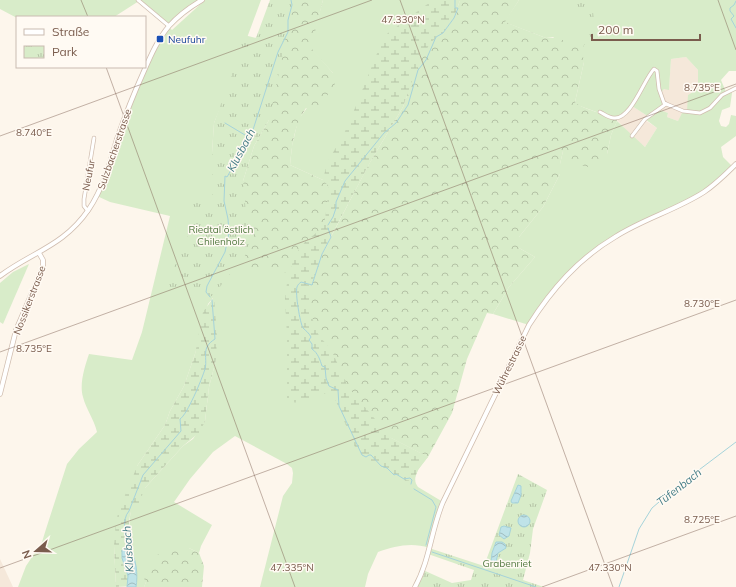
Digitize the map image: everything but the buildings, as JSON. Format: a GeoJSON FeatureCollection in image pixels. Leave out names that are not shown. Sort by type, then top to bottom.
{"type":"FeatureCollection","features":[{"type":"Feature","properties":{"kind":"street"},"geometry":{"type":"LineString","coordinates":[[138,0],[169,26]]}},
{"type":"Feature","properties":{"kind":"street","name":"Sulzbacherstrasse"},"geometry":{"type":"LineString","coordinates":[[146,66],[154,48],[169,26],[187,10],[202,0]]}},
{"type":"Feature","properties":{"kind":"street","name":"Sulzbacherstrasse"},"geometry":{"type":"LineString","coordinates":[[0,276],[13,267],[52,246],[69,232],[88,210],[104,182],[120,130],[145,68]]}},
{"type":"Feature","properties":{"kind":"street"},"geometry":{"type":"LineString","coordinates":[[600,112],[616,119],[621,117],[632,106],[654,69],[658,71],[659,89],[662,100],[666,104],[692,113],[702,112],[710,108],[722,95],[736,88]]}},
{"type":"Feature","properties":{"kind":"street"},"geometry":{"type":"LineString","coordinates":[[632,136],[645,119],[666,104]]}},
{"type":"Feature","properties":{"kind":"street","name":"Neufur"},"geometry":{"type":"LineString","coordinates":[[88,210],[84,206],[84,199],[94,138]]}},
{"type":"Feature","properties":{"kind":"street","name":"Wührestrasse"},"geometry":{"type":"LineString","coordinates":[[415,587],[423,570],[435,522],[442,502],[529,325],[555,287],[571,271],[603,244],[636,225],[680,205],[705,191],[736,164]]}},
{"type":"Feature","properties":{"kind":"street","name":"Nossikerstrasse"},"geometry":{"type":"LineString","coordinates":[[0,394],[16,330],[43,267],[43,260],[39,253]]}},
{"type":"Feature","properties":{"kind":"shaded area"},"geometry":{"type":"Polygon","coordinates":[[[686,57],[698,70],[698,89],[687,112],[678,121],[667,117],[668,113],[659,110],[660,94],[664,89],[669,89],[671,59],[686,57]]]}},
{"type":"Feature","properties":{"kind":"shaded area"},"geometry":{"type":"Polygon","coordinates":[[[632,106],[649,117],[645,120],[657,128],[645,147],[616,119],[632,106]]]}},
{"type":"Feature","properties":{"kind":"shaded area"},"geometry":{"type":"Polygon","coordinates":[[[0,559],[13,587],[0,587],[0,559]]]}},
{"type":"Feature","properties":{"kind":"green space"},"geometry":{"type":"Polygon","coordinates":[[[0,0],[202,0],[169,27],[172,30],[205,0],[261,0],[214,123],[212,153],[212,199],[243,181],[323,180],[290,165],[292,146],[298,120],[333,73],[310,48],[323,0],[460,0],[369,164],[322,253],[391,438],[428,457],[417,471],[415,479],[416,483],[418,487],[443,502],[429,548],[410,545],[378,552],[368,574],[365,587],[260,587],[283,496],[292,483],[293,473],[292,468],[287,464],[235,436],[213,452],[190,479],[174,502],[212,525],[199,553],[189,548],[146,582],[144,587],[136,587],[136,568],[130,530],[131,511],[114,546],[116,587],[18,587],[26,566],[42,542],[67,464],[79,449],[97,432],[84,401],[82,392],[83,375],[89,354],[132,360],[142,332],[170,216],[110,202],[97,196],[125,116],[147,63],[169,26],[139,1],[116,16],[16,16],[16,17],[0,9],[0,0]],[[213,298],[208,304],[195,354],[184,386],[170,411],[165,425],[137,466],[145,488],[183,446],[193,439],[205,421],[209,387],[216,360],[213,298]]]}},
{"type":"Feature","properties":{"kind":"green space","name":"Riedtal östlich Chilenholz"},"geometry":{"type":"Polygon","coordinates":[[[270,0],[292,0],[292,7],[288,27],[278,52],[283,53],[269,120],[254,146],[243,181],[246,213],[256,237],[243,258],[215,293],[210,297],[206,292],[176,287],[166,296],[165,288],[191,229],[192,204],[212,199],[212,153],[214,123],[237,60],[238,51],[233,43],[240,34],[256,38],[270,0]]]}},
{"type":"Feature","properties":{"kind":"green space"},"geometry":{"type":"Polygon","coordinates":[[[291,0],[323,0],[311,48],[333,73],[335,84],[318,109],[311,111],[306,108],[294,135],[290,165],[323,180],[329,186],[325,220],[321,229],[306,241],[299,249],[289,273],[242,267],[242,263],[256,237],[246,213],[243,181],[254,146],[269,120],[246,48],[291,0]]]}},
{"type":"Feature","properties":{"kind":"green space"},"geometry":{"type":"Polygon","coordinates":[[[433,0],[460,0],[454,18],[443,33],[430,43],[415,72],[403,107],[369,164],[322,253],[309,297],[311,315],[319,336],[331,349],[348,387],[391,438],[428,457],[418,470],[414,480],[406,481],[376,463],[365,460],[357,452],[333,394],[328,392],[304,403],[287,402],[287,336],[285,299],[287,283],[293,261],[299,249],[306,241],[321,229],[325,220],[329,186],[323,180],[327,163],[347,128],[384,36],[433,0]]]}},
{"type":"Feature","properties":{"kind":"green space"},"geometry":{"type":"Polygon","coordinates":[[[460,0],[519,0],[505,22],[546,38],[561,39],[583,50],[584,62],[575,102],[582,107],[616,119],[617,121],[611,135],[607,154],[592,168],[577,164],[563,151],[560,164],[560,174],[543,207],[519,237],[519,248],[535,257],[509,287],[493,314],[487,313],[467,359],[452,413],[428,457],[391,438],[348,387],[331,350],[319,337],[311,315],[309,297],[322,254],[369,164],[403,107],[415,72],[430,43],[443,33],[454,18],[460,0]]]}},
{"type":"Feature","properties":{"kind":"green space"},"geometry":{"type":"Polygon","coordinates":[[[519,0],[736,0],[736,71],[729,71],[721,80],[726,92],[731,91],[732,93],[730,107],[722,110],[719,121],[721,126],[726,127],[729,124],[731,115],[736,116],[736,136],[721,147],[723,157],[733,167],[705,191],[616,236],[571,271],[529,325],[493,314],[509,287],[535,257],[519,248],[519,237],[543,207],[560,174],[560,164],[563,151],[607,154],[611,135],[617,121],[645,147],[657,128],[645,119],[649,117],[632,106],[616,119],[577,105],[575,102],[584,62],[553,37],[546,38],[504,22],[519,0]],[[686,57],[671,59],[669,90],[664,89],[660,94],[666,104],[660,110],[668,113],[667,117],[678,121],[683,111],[687,111],[688,95],[698,89],[698,70],[686,57]]]}},
{"type":"Feature","properties":{"kind":"green space"},"geometry":{"type":"Polygon","coordinates":[[[556,0],[596,0],[593,12],[595,25],[589,47],[587,65],[584,61],[583,51],[588,26],[556,0]]]}},
{"type":"Feature","properties":{"kind":"green space"},"geometry":{"type":"Polygon","coordinates":[[[29,264],[3,324],[0,322],[0,283],[13,272],[29,264]]]}},
{"type":"Feature","properties":{"kind":"green space"},"geometry":{"type":"Polygon","coordinates":[[[214,297],[217,337],[216,360],[209,387],[205,421],[200,432],[183,446],[145,488],[139,503],[131,511],[129,533],[137,576],[136,586],[116,587],[114,546],[116,522],[119,509],[137,466],[165,425],[170,411],[184,386],[195,354],[203,312],[214,297]]]}},
{"type":"Feature","properties":{"kind":"green space","name":"Grabenriet"},"geometry":{"type":"Polygon","coordinates":[[[518,474],[547,490],[533,529],[530,553],[523,580],[544,587],[415,587],[423,570],[452,583],[471,580],[474,570],[428,554],[429,548],[484,566],[518,474]]]}},
{"type":"Feature","properties":{"kind":"green space"},"geometry":{"type":"Polygon","coordinates":[[[173,548],[189,548],[199,553],[204,566],[202,587],[144,587],[146,582],[142,575],[159,553],[173,548]]]}},
{"type":"Feature","properties":{"kind":"water"},"geometry":{"type":"Polygon","coordinates":[[[518,485],[521,486],[521,495],[518,503],[512,503],[511,501],[518,485]]]}},
{"type":"Feature","properties":{"kind":"water"},"geometry":{"type":"Polygon","coordinates":[[[522,515],[526,515],[530,521],[526,527],[522,527],[518,523],[518,519],[522,515]]]}},
{"type":"Feature","properties":{"kind":"water"},"geometry":{"type":"Polygon","coordinates":[[[504,526],[511,528],[509,536],[504,539],[499,535],[501,527],[504,526]]]}},
{"type":"Feature","properties":{"kind":"water"},"geometry":{"type":"Polygon","coordinates":[[[496,542],[502,542],[505,544],[506,548],[498,553],[496,562],[491,562],[492,553],[496,542]]]}},
{"type":"Feature","properties":{"kind":"water"},"geometry":{"type":"Polygon","coordinates":[[[127,547],[135,560],[137,572],[136,587],[127,587],[128,576],[122,558],[122,550],[127,547]]]}},
{"type":"Feature","properties":{"kind":"waterway","name":"Klusbach"},"geometry":{"type":"LineString","coordinates":[[210,297],[206,292],[207,286],[225,252],[229,233],[224,201],[225,176],[227,177],[251,136],[278,52],[288,32],[288,20],[292,5],[291,0]]}},
{"type":"Feature","properties":{"kind":"waterway"},"geometry":{"type":"LineString","coordinates":[[328,225],[333,217],[336,202],[345,181],[384,133],[396,123],[408,105],[418,70],[426,60],[436,37],[443,33],[454,18],[458,8],[455,8],[455,0]]}},
{"type":"Feature","properties":{"kind":"waterway"},"geometry":{"type":"LineString","coordinates":[[736,1],[730,8],[730,11],[734,16],[731,19],[736,28]]}},
{"type":"Feature","properties":{"kind":"waterway"},"geometry":{"type":"LineString","coordinates":[[225,123],[250,138]]}},
{"type":"Feature","properties":{"kind":"waterway"},"geometry":{"type":"LineString","coordinates":[[328,228],[331,237],[322,254],[312,285],[301,282],[297,287],[297,301],[302,325],[311,337],[309,340],[312,344],[312,349],[320,359],[322,366],[325,367],[326,378],[329,386],[338,390],[339,406],[362,455],[366,457],[371,455],[381,466],[387,468],[394,475],[396,474],[404,479],[410,478],[412,480],[411,484]]}},
{"type":"Feature","properties":{"kind":"waterway","name":"Klusbach"},"geometry":{"type":"LineString","coordinates":[[127,547],[125,519],[143,475],[181,431],[180,419],[198,388],[206,366],[206,349],[215,339],[212,300]]}},
{"type":"Feature","properties":{"kind":"waterway","name":"Tüfenbach"},"geometry":{"type":"LineString","coordinates":[[619,587],[639,529],[652,508],[679,485],[736,442]]}},
{"type":"Feature","properties":{"kind":"waterway"},"geometry":{"type":"LineString","coordinates":[[414,489],[432,500],[436,507],[426,545]]}},
{"type":"Feature","properties":{"kind":"waterway"},"geometry":{"type":"LineString","coordinates":[[432,552],[536,587]]}},
{"type":"Feature","properties":{"kind":"place","name":"Neufuhr"},"geometry":{"type":"Point","coordinates":[160,39]}}]}
